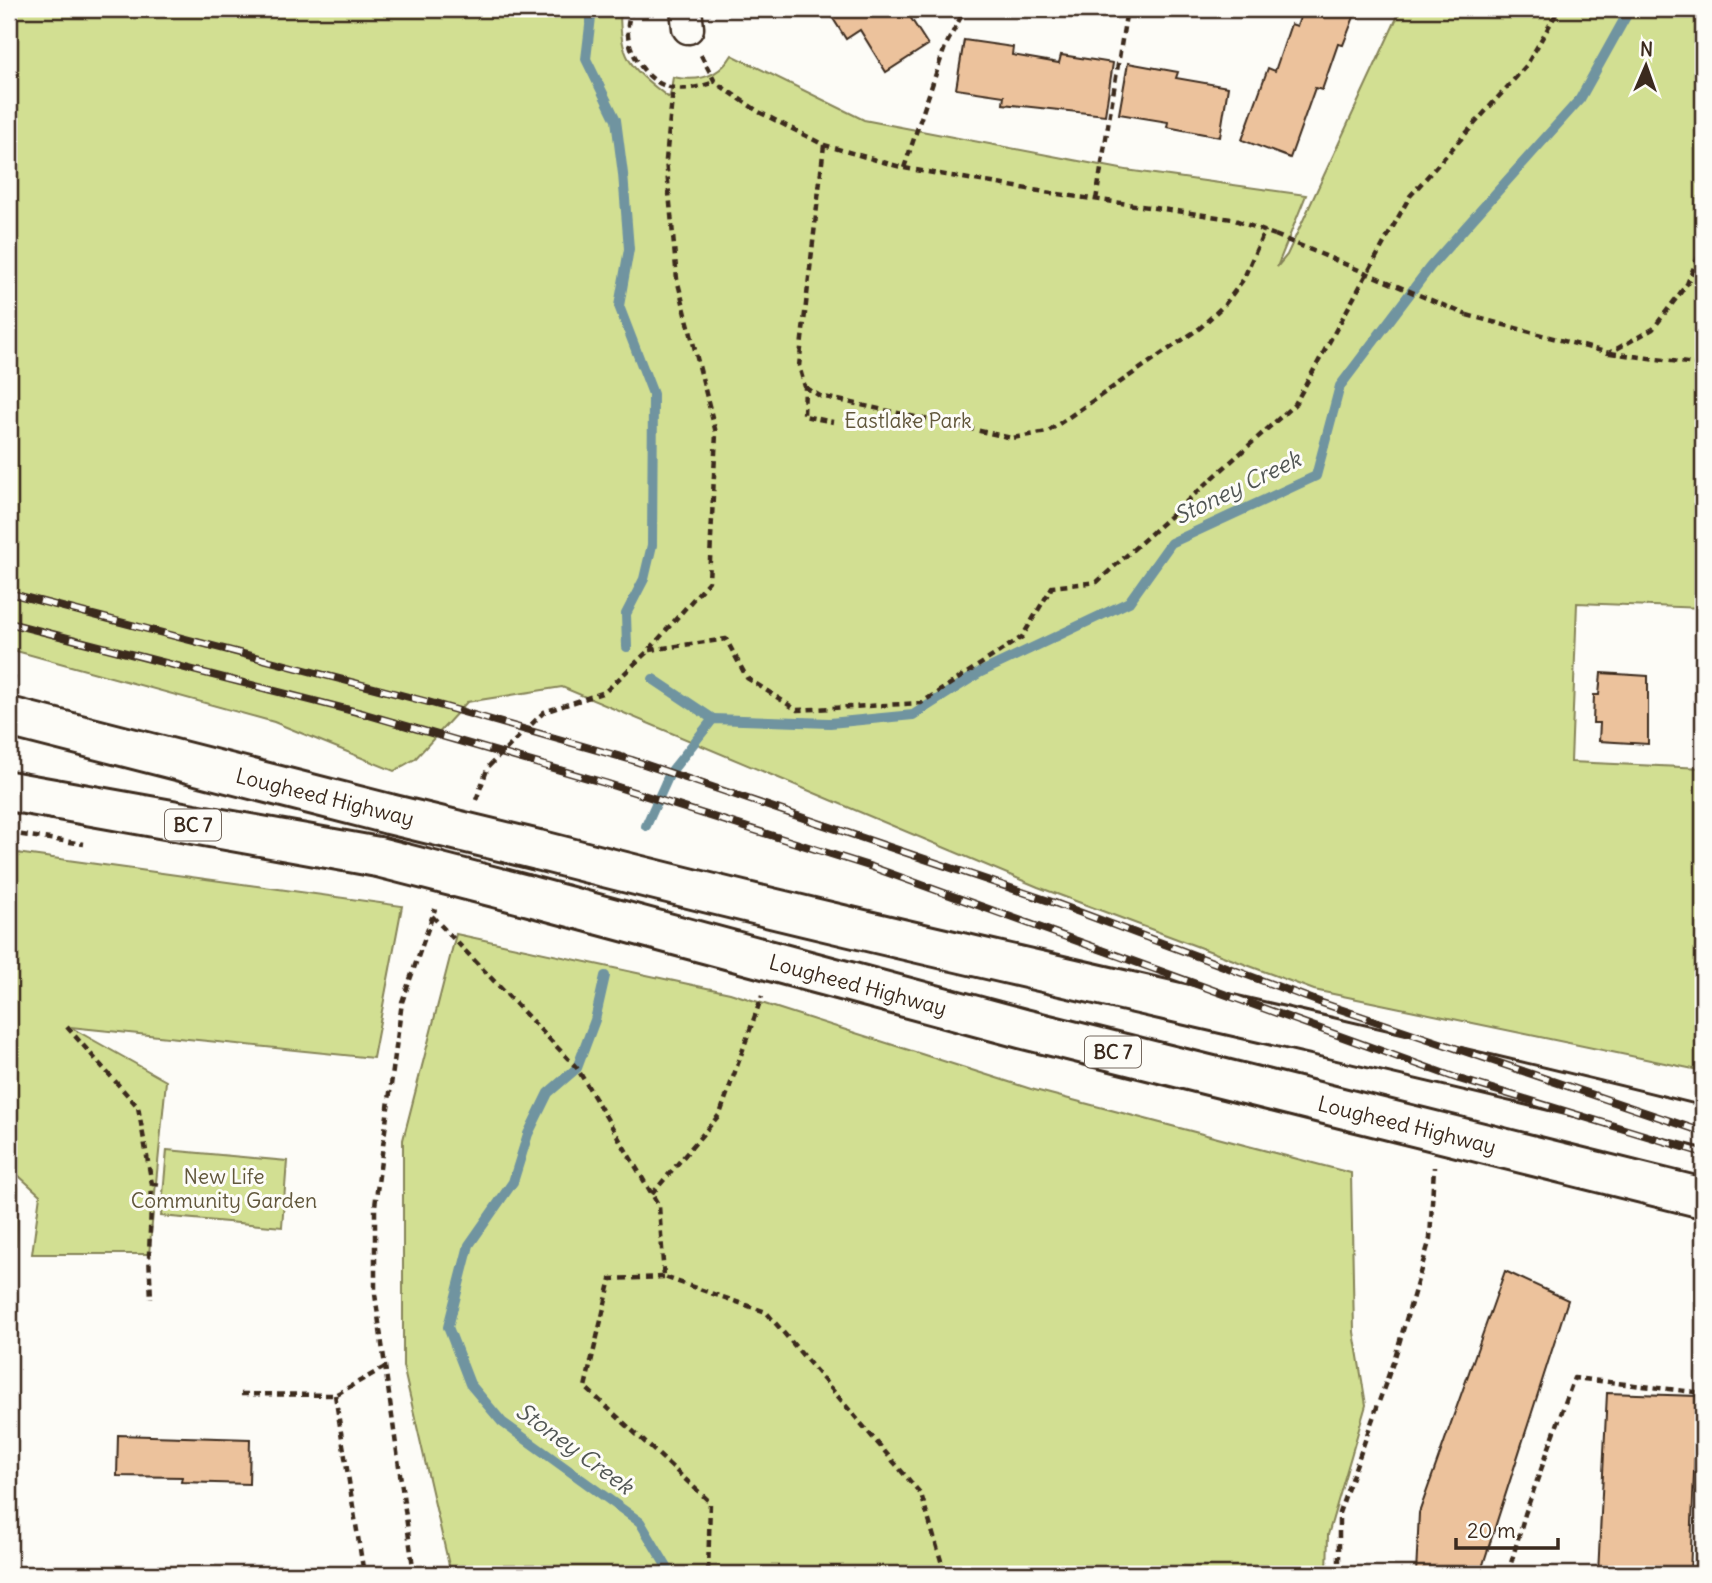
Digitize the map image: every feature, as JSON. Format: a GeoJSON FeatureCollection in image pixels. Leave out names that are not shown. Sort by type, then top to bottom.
{"type":"FeatureCollection","features":[{"type":"Feature","properties":{"kind":"main road","name":"Lougheed Highway"},"geometry":{"type":"LineString","coordinates":[[9,717],[768,909],[1483,1072],[1703,1126]]}},
{"type":"Feature","properties":{"kind":"main road","name":"Lougheed Highway"},"geometry":{"type":"LineString","coordinates":[[9,791],[377,857],[1024,1029],[1703,1198]]}},
{"type":"Feature","properties":{"kind":"path"},"geometry":{"type":"LineString","coordinates":[[634,9],[627,31],[634,55],[650,76],[673,88],[715,82],[759,112],[824,145],[904,168],[1096,200],[1232,219],[1265,230],[1467,315],[1609,353],[1703,365]]}},
{"type":"Feature","properties":{"kind":"path"},"geometry":{"type":"LineString","coordinates":[[904,168],[945,47],[965,9]]}},
{"type":"Feature","properties":{"kind":"path"},"geometry":{"type":"LineString","coordinates":[[1096,200],[1127,9]]}},
{"type":"Feature","properties":{"kind":"path"},"geometry":{"type":"LineString","coordinates":[[649,650],[726,639],[747,678],[797,710],[921,703],[1022,637],[1052,587],[1097,582],[1295,404],[1410,196],[1526,66],[1559,9]]}},
{"type":"Feature","properties":{"kind":"path"},"geometry":{"type":"LineString","coordinates":[[474,805],[488,767],[544,712],[605,692],[649,650],[709,581],[716,433],[677,279],[666,160],[673,88]]}},
{"type":"Feature","properties":{"kind":"path"},"geometry":{"type":"LineString","coordinates":[[824,145],[799,366],[805,387],[804,416],[833,422]]}},
{"type":"Feature","properties":{"kind":"path"},"geometry":{"type":"LineString","coordinates":[[805,387],[820,396],[1012,438],[1046,432],[1200,328],[1225,304],[1243,281],[1265,230]]}},
{"type":"Feature","properties":{"kind":"path"},"geometry":{"type":"LineString","coordinates":[[1609,353],[1653,329],[1687,284],[1703,245]]}},
{"type":"Feature","properties":{"kind":"path"},"geometry":{"type":"LineString","coordinates":[[414,1574],[375,1294],[375,1206],[402,1002],[437,904]]}},
{"type":"Feature","properties":{"kind":"path"},"geometry":{"type":"LineString","coordinates":[[432,916],[577,1068],[660,1206],[664,1277]]}},
{"type":"Feature","properties":{"kind":"path"},"geometry":{"type":"LineString","coordinates":[[652,1194],[720,1114],[762,996]]}},
{"type":"Feature","properties":{"kind":"path"},"geometry":{"type":"LineString","coordinates":[[67,1027],[138,1107],[152,1184],[149,1254],[151,1299]]}},
{"type":"Feature","properties":{"kind":"path"},"geometry":{"type":"LineString","coordinates":[[1339,1574],[1339,1513],[1395,1357],[1430,1240],[1434,1160]]}},
{"type":"Feature","properties":{"kind":"path"},"geometry":{"type":"LineString","coordinates":[[152,1184],[163,1185]]}},
{"type":"Feature","properties":{"kind":"path"},"geometry":{"type":"LineString","coordinates":[[708,1574],[710,1502],[585,1387],[611,1279],[664,1277],[766,1312],[921,1494],[945,1574]]}},
{"type":"Feature","properties":{"kind":"path"},"geometry":{"type":"LineString","coordinates":[[242,1394],[335,1395],[385,1367]]}},
{"type":"Feature","properties":{"kind":"path"},"geometry":{"type":"LineString","coordinates":[[1508,1574],[1525,1514],[1574,1378],[1703,1393]]}},
{"type":"Feature","properties":{"kind":"path"},"geometry":{"type":"LineString","coordinates":[[335,1395],[364,1574]]}},
{"type":"Feature","properties":{"kind":"green space","name":"Eastlake Park"},"geometry":{"type":"Polygon","coordinates":[[[9,9],[620,9],[622,40],[630,61],[644,78],[668,97],[673,77],[691,79],[707,76],[721,68],[732,55],[864,120],[1126,170],[1306,195],[1277,267],[1287,255],[1401,9],[1703,9],[1703,608],[1577,603],[1571,762],[1703,768],[1703,1071],[1314,990],[1038,887],[562,687],[467,702],[415,759],[394,771],[274,722],[9,649],[9,9]]]}},
{"type":"Feature","properties":{"kind":"green space"},"geometry":{"type":"Polygon","coordinates":[[[9,852],[402,906],[373,1058],[70,1027],[166,1081],[149,1254],[32,1254],[40,1195],[9,1167],[9,852]]]}},
{"type":"Feature","properties":{"kind":"green space"},"geometry":{"type":"Polygon","coordinates":[[[456,934],[730,993],[1031,1089],[1351,1173],[1354,1332],[1366,1405],[1328,1535],[1327,1574],[451,1574],[403,1366],[403,1140],[456,934]]]}},
{"type":"Feature","properties":{"kind":"green space","name":"New Life Community Garden"},"geometry":{"type":"Polygon","coordinates":[[[167,1150],[287,1161],[282,1227],[161,1216],[167,1150]]]}},
{"type":"Feature","properties":{"kind":"green space"},"geometry":{"type":"Polygon","coordinates":[[[13,1174],[18,1188],[16,1245],[9,1247],[9,1175],[13,1174]]]}},
{"type":"Feature","properties":{"kind":"building"},"geometry":{"type":"Polygon","coordinates":[[[827,9],[905,9],[928,45],[886,72],[860,30],[846,39],[827,9]]]}},
{"type":"Feature","properties":{"kind":"building"},"geometry":{"type":"Polygon","coordinates":[[[1303,9],[1357,9],[1343,45],[1338,44],[1322,90],[1315,88],[1290,158],[1242,140],[1268,68],[1275,71],[1291,24],[1297,26],[1303,9]]]}},
{"type":"Feature","properties":{"kind":"building"},"geometry":{"type":"Polygon","coordinates":[[[964,40],[1013,47],[1012,55],[1059,63],[1061,55],[1113,63],[1105,115],[1003,104],[1004,96],[956,89],[964,40]]]}},
{"type":"Feature","properties":{"kind":"building"},"geometry":{"type":"Polygon","coordinates":[[[1128,63],[1178,72],[1176,78],[1228,87],[1220,137],[1167,127],[1168,122],[1119,114],[1128,63]]]}},
{"type":"Feature","properties":{"kind":"building"},"geometry":{"type":"Polygon","coordinates":[[[1601,673],[1648,676],[1648,744],[1599,741],[1600,723],[1593,723],[1594,695],[1599,695],[1601,673]]]}},
{"type":"Feature","properties":{"kind":"building"},"geometry":{"type":"Polygon","coordinates":[[[1505,1271],[1568,1300],[1480,1574],[1416,1574],[1419,1513],[1505,1271]]]}},
{"type":"Feature","properties":{"kind":"building"},"geometry":{"type":"Polygon","coordinates":[[[1607,1393],[1697,1396],[1690,1574],[1598,1574],[1607,1393]]]}},
{"type":"Feature","properties":{"kind":"building"},"geometry":{"type":"Polygon","coordinates":[[[118,1435],[250,1439],[249,1484],[181,1482],[182,1477],[117,1476],[118,1435]]]}},
{"type":"Feature","properties":{"kind":"waterway"},"geometry":{"type":"LineString","coordinates":[[592,9],[586,59],[616,120],[623,174],[629,249],[619,306],[653,394],[652,545],[644,579],[626,614],[627,647]]}},
{"type":"Feature","properties":{"kind":"waterway","name":"Stoney Creek"},"geometry":{"type":"LineString","coordinates":[[646,826],[670,773],[713,719],[830,723],[913,715],[979,673],[1129,602],[1171,543],[1316,476],[1340,386],[1430,267],[1580,99],[1630,9]]}},
{"type":"Feature","properties":{"kind":"waterway"},"geometry":{"type":"LineString","coordinates":[[653,679],[713,719]]}},
{"type":"Feature","properties":{"kind":"waterway","name":"Stoney Creek"},"geometry":{"type":"LineString","coordinates":[[605,976],[595,1020],[577,1068],[548,1093],[528,1134],[513,1182],[469,1245],[448,1327],[470,1384],[502,1422],[640,1522],[671,1574]]}},
{"type":"Feature","properties":{"kind":"railway"},"geometry":{"type":"LineString","coordinates":[[9,593],[428,702],[632,760],[1055,903],[1322,1003],[1703,1132]]}},
{"type":"Feature","properties":{"kind":"railway"},"geometry":{"type":"LineString","coordinates":[[9,623],[365,714],[605,783],[872,867],[1459,1079],[1703,1153]]}}]}
